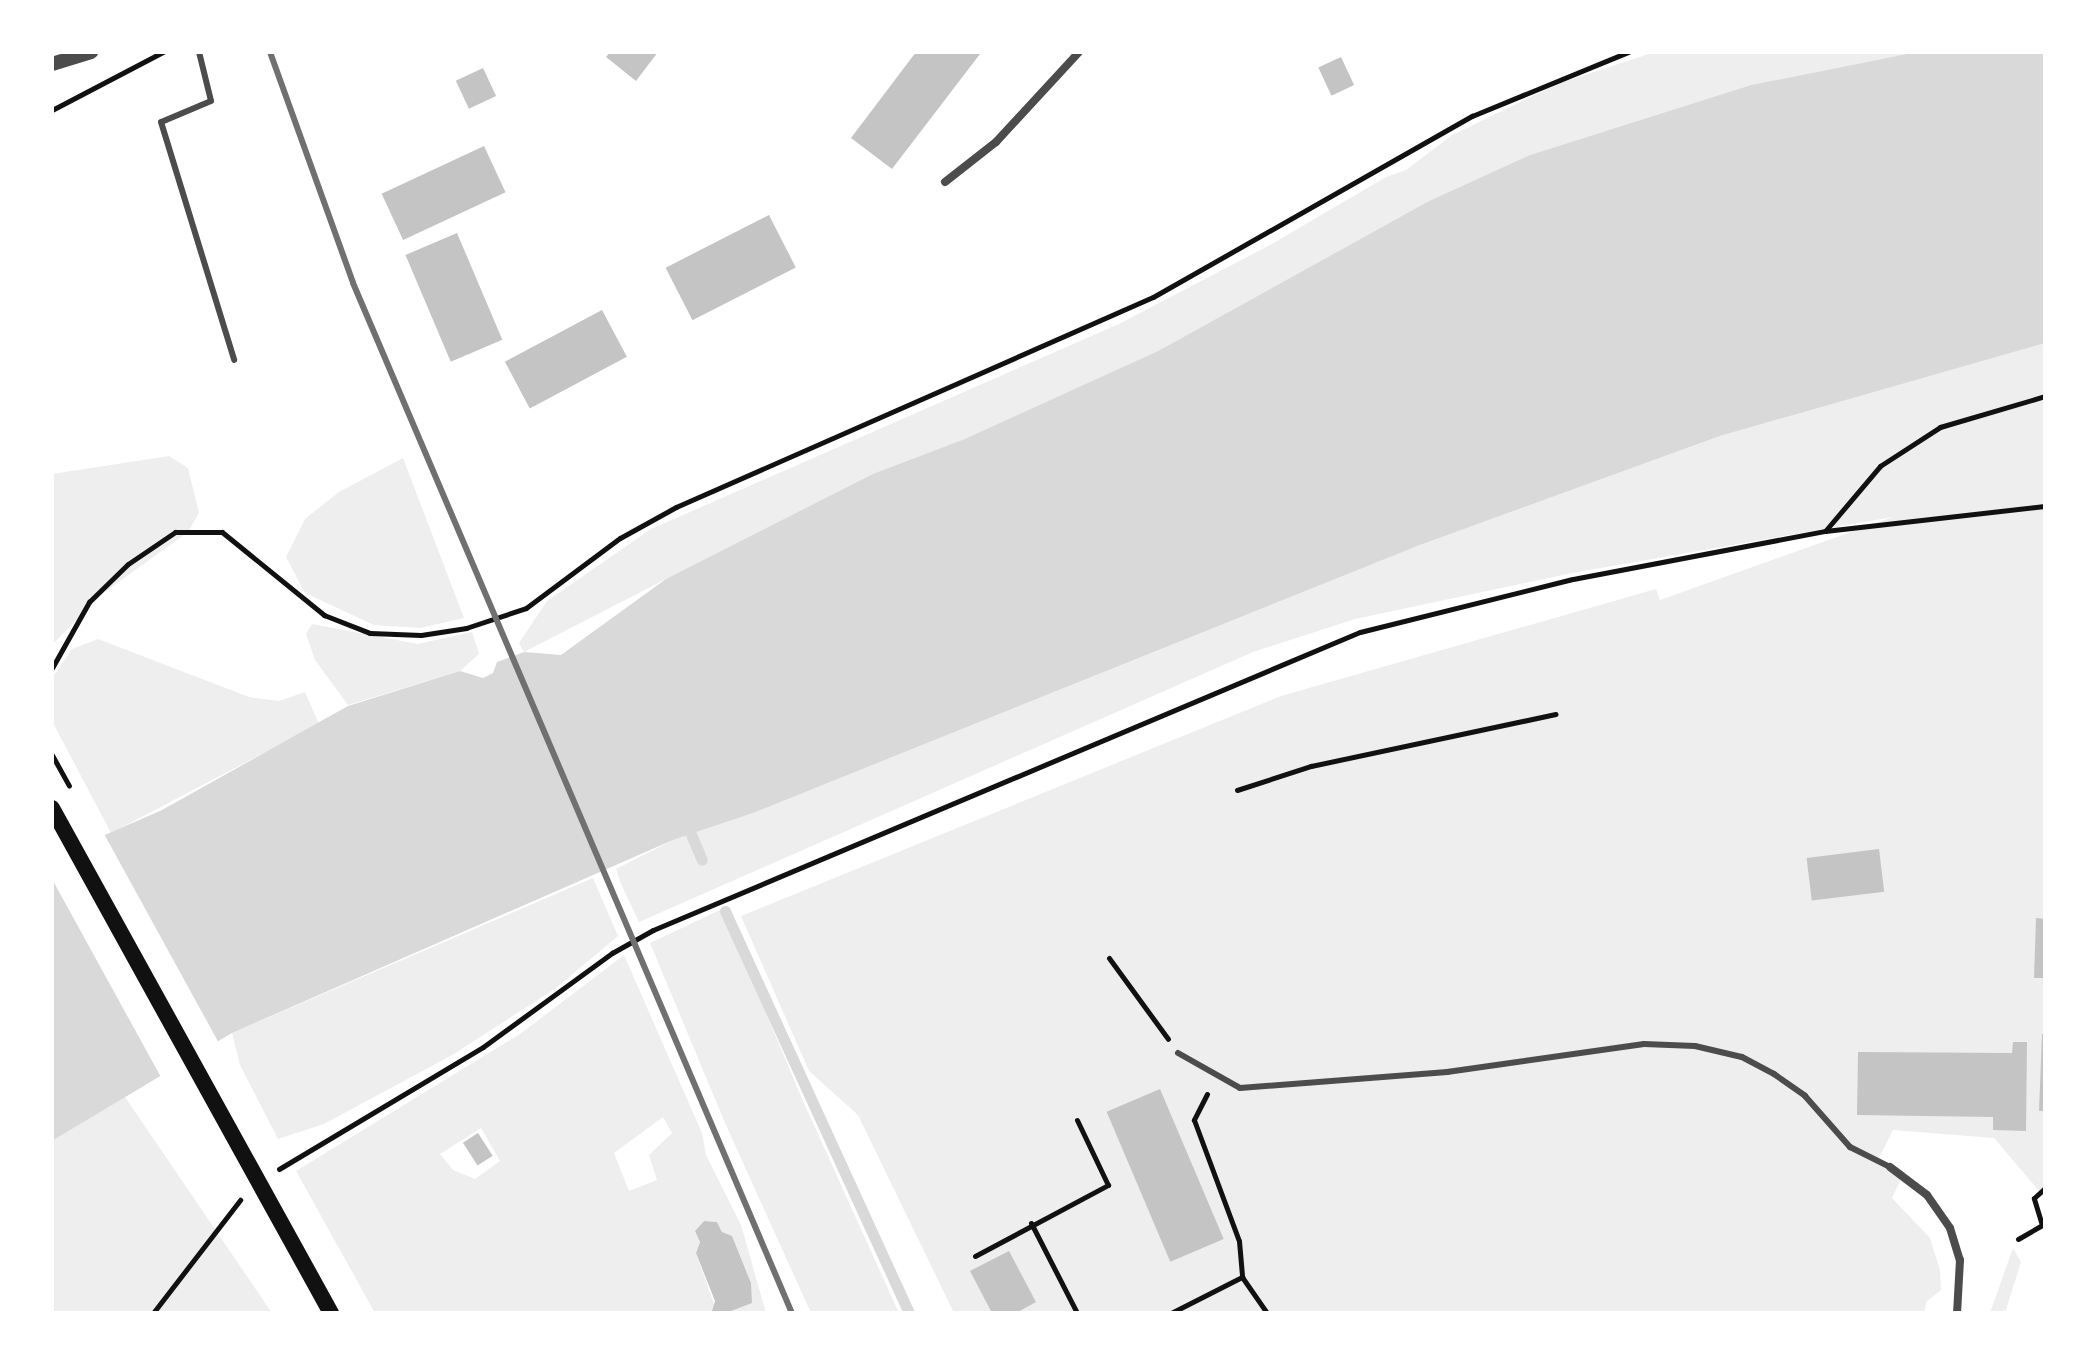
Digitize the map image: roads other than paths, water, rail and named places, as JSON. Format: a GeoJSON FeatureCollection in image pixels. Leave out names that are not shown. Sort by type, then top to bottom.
{"type":"FeatureCollection","features":[{"type":"Feature","properties":{"kind":"main road"},"geometry":{"type":"LineString","coordinates":[[52,808],[328,1308]]}},
{"type":"Feature","properties":{"kind":"street"},"geometry":{"type":"LineString","coordinates":[[52,64],[91,52]]}},
{"type":"Feature","properties":{"kind":"street"},"geometry":{"type":"LineString","coordinates":[[945,182],[996,142],[1079,52]]}},
{"type":"Feature","properties":{"kind":"street"},"geometry":{"type":"LineString","coordinates":[[1890,1167],[1927,1195],[1950,1228],[1960,1260],[1957,1313]]}},
{"type":"Feature","properties":{"kind":"lane"},"geometry":{"type":"LineString","coordinates":[[199,52],[211,101],[161,122],[234,360]]}},
{"type":"Feature","properties":{"kind":"lane"},"geometry":{"type":"LineString","coordinates":[[1178,1053],[1240,1088],[1447,1072],[1644,1044],[1695,1046],[1742,1057],[1774,1074],[1805,1096],[1850,1147],[1890,1167]]}},
{"type":"Feature","properties":{"kind":"waterway"},"geometry":{"type":"LineString","coordinates":[[685,820],[702,860]]}},
{"type":"Feature","properties":{"kind":"waterway"},"geometry":{"type":"LineString","coordinates":[[725,911],[909,1313]]}},
{"type":"Feature","properties":{"kind":"railway"},"geometry":{"type":"LineString","coordinates":[[270,52],[353,283],[792,1313]]}}]}
